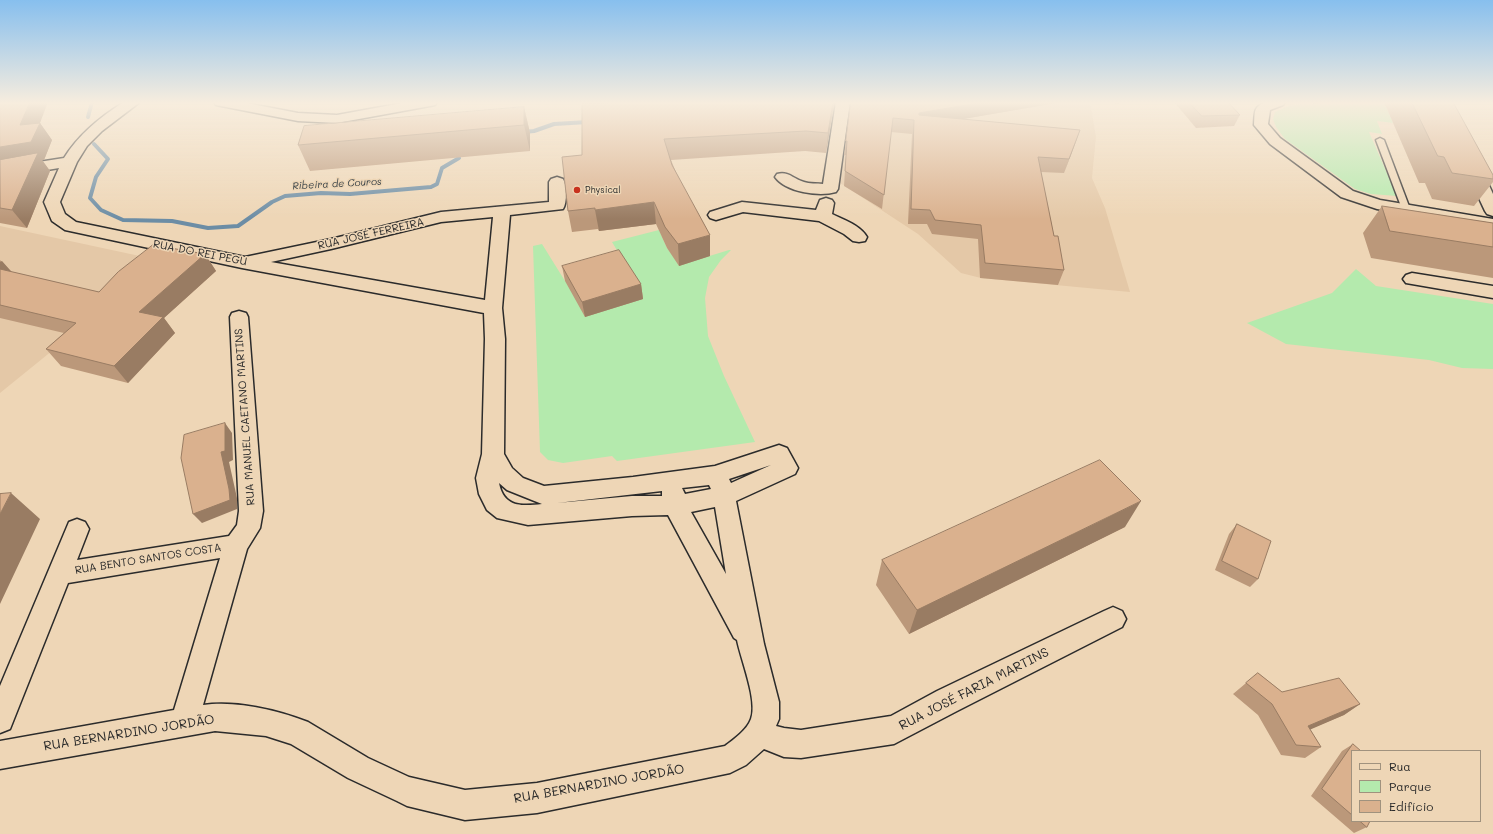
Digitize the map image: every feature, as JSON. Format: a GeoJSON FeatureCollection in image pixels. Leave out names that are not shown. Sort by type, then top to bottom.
{"type":"FeatureCollection","features":[{"type":"Feature","properties":{"kind":"street","name":"RUA DO REI PEGU"},"geometry":{"type":"LineString","coordinates":[[84,141],[69,162],[52,202],[58,217],[71,226],[242,262],[493,308]]}},
{"type":"Feature","properties":{"kind":"street"},"geometry":{"type":"LineString","coordinates":[[823,216],[830,189],[838,141]]}},
{"type":"Feature","properties":{"kind":"street"},"geometry":{"type":"LineString","coordinates":[[1276,141],[1347,194],[1377,204],[1493,224]]}},
{"type":"Feature","properties":{"kind":"street"},"geometry":{"type":"LineString","coordinates":[[1467,156],[1493,211]]}},
{"type":"Feature","properties":{"kind":"street"},"geometry":{"type":"LineString","coordinates":[[0,173],[69,162]]}},
{"type":"Feature","properties":{"kind":"street"},"geometry":{"type":"LineString","coordinates":[[783,178],[800,187],[830,189]]}},
{"type":"Feature","properties":{"kind":"street","name":"RUA JOSÉ FERREIRA"},"geometry":{"type":"LineString","coordinates":[[242,262],[331,244],[441,217],[557,206],[557,182]]}},
{"type":"Feature","properties":{"kind":"street"},"geometry":{"type":"LineString","coordinates":[[716,214],[742,207],[823,216],[860,237]]}},
{"type":"Feature","properties":{"kind":"street"},"geometry":{"type":"LineString","coordinates":[[502,212],[493,308],[495,338],[493,454],[488,478],[490,494],[495,503],[504,511],[528,514],[632,506],[675,505],[720,486]]}},
{"type":"Feature","properties":{"kind":"street"},"geometry":{"type":"LineString","coordinates":[[1412,279],[1493,292]]}},
{"type":"Feature","properties":{"kind":"street","name":"RUA MANUEL CAETANO MARTINS"},"geometry":{"type":"LineString","coordinates":[[185,721],[236,546],[248,528],[251,511],[239,317]]}},
{"type":"Feature","properties":{"kind":"street"},"geometry":{"type":"LineString","coordinates":[[493,454],[504,474],[515,484],[543,495],[672,481],[720,486]]}},
{"type":"Feature","properties":{"kind":"street"},"geometry":{"type":"LineString","coordinates":[[672,481],[675,505]]}},
{"type":"Feature","properties":{"kind":"street","name":"RUA BERNARDINO JORDÃO"},"geometry":{"type":"LineString","coordinates":[[0,755],[185,721],[215,717],[266,722],[298,732],[358,768],[407,791],[465,805],[537,798],[730,759],[747,748],[760,732],[765,717],[766,704],[752,646],[720,486]]}},
{"type":"Feature","properties":{"kind":"street","name":"RUA BERNARDINO JORDÃO"},"geometry":{"type":"LineString","coordinates":[[675,505],[752,646]]}},
{"type":"Feature","properties":{"kind":"street","name":"RUA BENTO SANTOS COSTA"},"geometry":{"type":"LineString","coordinates":[[0,719],[77,529]]}},
{"type":"Feature","properties":{"kind":"street","name":"RUA BENTO SANTOS COSTA"},"geometry":{"type":"LineString","coordinates":[[60,573],[236,546]]}},
{"type":"Feature","properties":{"kind":"street","name":"RUA JOSÉ FARIA MARTINS"},"geometry":{"type":"LineString","coordinates":[[760,732],[777,742],[801,744],[894,730],[946,701],[1113,619]]}},
{"type":"Feature","properties":{"kind":"lane"},"geometry":{"type":"LineString","coordinates":[[1380,141],[1406,209]]}},
{"type":"Feature","properties":{"kind":"shaded area"},"geometry":{"type":"Polygon","coordinates":[[[842,141],[1096,141],[1092,178],[1105,208],[1130,292],[981,278],[961,273],[918,234],[837,181],[842,141]]]}},
{"type":"Feature","properties":{"kind":"shaded area"},"geometry":{"type":"Polygon","coordinates":[[[0,226],[163,261],[0,393],[0,226]]]}},
{"type":"Feature","properties":{"kind":"green space"},"geometry":{"type":"Polygon","coordinates":[[[1288,141],[1373,141],[1397,196],[1371,194],[1355,189],[1288,141]]]}},
{"type":"Feature","properties":{"kind":"green space"},"geometry":{"type":"Polygon","coordinates":[[[659,230],[667,248],[680,265],[731,250],[721,260],[709,277],[705,298],[708,336],[724,376],[755,442],[617,461],[612,456],[563,463],[548,460],[540,452],[533,246],[542,244],[565,281],[642,292],[612,242],[659,230]]]}},
{"type":"Feature","properties":{"kind":"green space"},"geometry":{"type":"Polygon","coordinates":[[[1356,269],[1376,286],[1493,304],[1493,369],[1462,368],[1429,360],[1286,344],[1247,323],[1332,293],[1356,269]]]}},
{"type":"Feature","properties":{"kind":"building"},"geometry":{"type":"Polygon","coordinates":[[[0,141],[32,141],[31,142],[0,147],[0,141]]]}},
{"type":"Feature","properties":{"kind":"building"},"geometry":{"type":"Polygon","coordinates":[[[299,141],[344,141],[298,145],[299,141]]]}},
{"type":"Feature","properties":{"kind":"building"},"geometry":{"type":"Polygon","coordinates":[[[582,141],[665,141],[672,165],[710,235],[678,244],[665,227],[654,202],[595,210],[595,208],[568,211],[562,157],[582,155],[582,141]]]}},
{"type":"Feature","properties":{"kind":"building"},"geometry":{"type":"Polygon","coordinates":[[[846,141],[890,141],[884,195],[845,171],[846,141]]]}},
{"type":"Feature","properties":{"kind":"building"},"geometry":{"type":"Polygon","coordinates":[[[913,141],[1076,141],[1069,159],[1038,157],[1054,236],[1058,236],[1064,270],[985,263],[981,225],[935,220],[930,210],[911,209],[913,141]]]}},
{"type":"Feature","properties":{"kind":"building"},"geometry":{"type":"Polygon","coordinates":[[[1431,141],[1474,141],[1493,175],[1493,179],[1452,173],[1444,157],[1438,156],[1431,141]]]}},
{"type":"Feature","properties":{"kind":"building"},"geometry":{"type":"Polygon","coordinates":[[[38,153],[12,210],[0,208],[0,160],[38,153]]]}},
{"type":"Feature","properties":{"kind":"building"},"geometry":{"type":"Polygon","coordinates":[[[1382,206],[1493,223],[1493,247],[1390,231],[1382,206]]]}},
{"type":"Feature","properties":{"kind":"building"},"geometry":{"type":"Polygon","coordinates":[[[153,245],[205,254],[139,312],[163,317],[114,366],[46,349],[76,323],[0,305],[0,269],[99,292],[118,272],[153,245]]]}},
{"type":"Feature","properties":{"kind":"building"},"geometry":{"type":"Polygon","coordinates":[[[619,250],[641,284],[582,302],[562,266],[619,250]]]}},
{"type":"Feature","properties":{"kind":"building"},"geometry":{"type":"Polygon","coordinates":[[[225,423],[225,451],[221,452],[230,500],[193,514],[181,458],[184,435],[225,423]]]}},
{"type":"Feature","properties":{"kind":"building"},"geometry":{"type":"Polygon","coordinates":[[[1100,460],[1141,501],[917,610],[882,560],[1100,460]]]}},
{"type":"Feature","properties":{"kind":"building"},"geometry":{"type":"Polygon","coordinates":[[[11,493],[0,514],[0,494],[11,493]]]}},
{"type":"Feature","properties":{"kind":"building"},"geometry":{"type":"Polygon","coordinates":[[[1237,524],[1271,541],[1258,579],[1222,561],[1237,524]]]}},
{"type":"Feature","properties":{"kind":"building"},"geometry":{"type":"Polygon","coordinates":[[[1258,673],[1282,692],[1339,678],[1360,704],[1308,726],[1321,747],[1296,745],[1272,704],[1246,683],[1258,673]]]}},
{"type":"Feature","properties":{"kind":"building"},"geometry":{"type":"Polygon","coordinates":[[[1353,744],[1360,750],[1351,750],[1351,814],[1322,789],[1353,744]]]}},
{"type":"Feature","properties":{"kind":"building"},"geometry":{"type":"Polygon","coordinates":[[[1361,822],[1370,822],[1367,827],[1361,822]]]}},
{"type":"Feature","properties":{"kind":"waterway","name":"Ribeira de Couros"},"geometry":{"type":"LineString","coordinates":[[94,144],[108,159],[96,177],[90,198],[101,210],[123,220],[172,221],[208,228],[238,226],[272,202],[285,196],[321,193],[350,194],[431,187],[437,184],[442,168],[459,158]]}},
{"type":"Feature","properties":{"kind":"place","name":"Physical"},"geometry":{"type":"Point","coordinates":[577,190]}}]}
